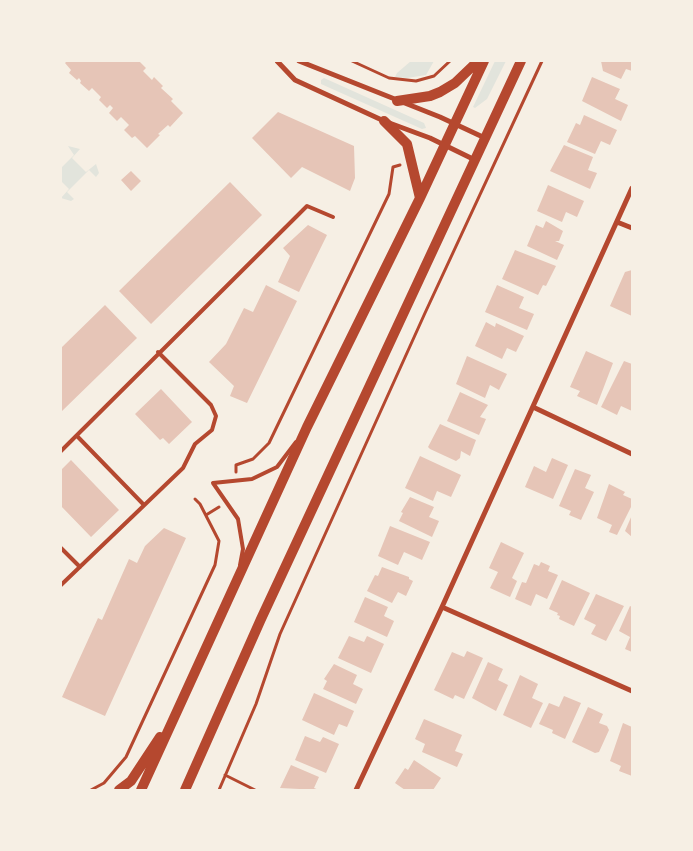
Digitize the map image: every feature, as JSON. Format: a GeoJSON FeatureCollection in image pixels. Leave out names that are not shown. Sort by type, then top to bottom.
{"type":"FeatureCollection","features":[{"type":"Feature","properties":{"kind":"main road"},"geometry":{"type":"LineString","coordinates":[[397,101],[430,96],[440,92],[455,83],[478,61]]}},
{"type":"Feature","properties":{"kind":"main road"},"geometry":{"type":"LineString","coordinates":[[141,790],[307,427],[420,198],[484,61]]}},
{"type":"Feature","properties":{"kind":"main road"},"geometry":{"type":"LineString","coordinates":[[185,790],[261,619],[521,61]]}},
{"type":"Feature","properties":{"kind":"main road"},"geometry":{"type":"LineString","coordinates":[[384,121],[407,144],[420,198]]}},
{"type":"Feature","properties":{"kind":"main road"},"geometry":{"type":"LineString","coordinates":[[119,790],[131,781],[177,712]]}},
{"type":"Feature","properties":{"kind":"street"},"geometry":{"type":"LineString","coordinates":[[276,61],[295,80],[384,121],[476,160]]}},
{"type":"Feature","properties":{"kind":"street"},"geometry":{"type":"LineString","coordinates":[[299,61],[486,138]]}},
{"type":"Feature","properties":{"kind":"street"},"geometry":{"type":"LineString","coordinates":[[356,790],[442,607],[632,188]]}},
{"type":"Feature","properties":{"kind":"street"},"geometry":{"type":"LineString","coordinates":[[617,222],[632,228]]}},
{"type":"Feature","properties":{"kind":"street"},"geometry":{"type":"LineString","coordinates":[[533,407],[632,454]]}},
{"type":"Feature","properties":{"kind":"street"},"geometry":{"type":"LineString","coordinates":[[442,607],[632,691]]}},
{"type":"Feature","properties":{"kind":"lane"},"geometry":{"type":"LineString","coordinates":[[61,451],[158,352],[307,206],[333,217]]}},
{"type":"Feature","properties":{"kind":"lane"},"geometry":{"type":"LineString","coordinates":[[61,585],[184,468],[195,444],[212,430],[216,416],[211,405],[158,352]]}},
{"type":"Feature","properties":{"kind":"lane"},"geometry":{"type":"LineString","coordinates":[[238,577],[243,549],[238,519],[213,482],[252,478],[277,467],[307,427]]}},
{"type":"Feature","properties":{"kind":"lane"},"geometry":{"type":"LineString","coordinates":[[77,436],[144,505]]}},
{"type":"Feature","properties":{"kind":"lane"},"geometry":{"type":"LineString","coordinates":[[61,548],[80,567]]}},
{"type":"Feature","properties":{"kind":"path"},"geometry":{"type":"LineString","coordinates":[[352,61],[389,78],[416,81],[434,76],[450,61]]}},
{"type":"Feature","properties":{"kind":"path"},"geometry":{"type":"LineString","coordinates":[[219,790],[292,607],[542,61]]}},
{"type":"Feature","properties":{"kind":"path"},"geometry":{"type":"LineString","coordinates":[[236,465],[253,458],[269,443],[389,194],[393,167]]}},
{"type":"Feature","properties":{"kind":"path"},"geometry":{"type":"LineString","coordinates":[[92,790],[104,783],[126,757],[215,564],[219,541],[199,501],[195,499]]}},
{"type":"Feature","properties":{"kind":"path"},"geometry":{"type":"LineString","coordinates":[[225,775],[256,790]]}},
{"type":"Feature","properties":{"kind":"shaded area"},"geometry":{"type":"Polygon","coordinates":[[[411,61],[434,61],[426,75],[407,78],[395,77],[411,61]]]}},
{"type":"Feature","properties":{"kind":"shaded area"},"geometry":{"type":"Polygon","coordinates":[[[495,61],[506,61],[487,99],[475,108],[473,107],[495,61]]]}},
{"type":"Feature","properties":{"kind":"shaded area"},"geometry":{"type":"Polygon","coordinates":[[[324,78],[424,123],[426,128],[422,129],[321,84],[321,80],[324,78]]]}},
{"type":"Feature","properties":{"kind":"shaded area"},"geometry":{"type":"Polygon","coordinates":[[[68,146],[80,149],[72,158],[86,172],[96,164],[99,173],[96,177],[89,170],[67,192],[74,199],[71,201],[61,198],[69,189],[61,181],[61,168],[74,155],[68,146]]]}},
{"type":"Feature","properties":{"kind":"building"},"geometry":{"type":"Polygon","coordinates":[[[67,61],[139,61],[146,68],[143,71],[152,80],[154,77],[163,86],[161,88],[173,99],[171,101],[183,113],[170,127],[168,125],[158,134],[160,135],[147,148],[135,136],[132,138],[124,130],[129,125],[121,117],[117,121],[109,113],[113,108],[110,105],[107,108],[99,100],[101,97],[92,88],[89,91],[80,83],[79,78],[77,80],[69,73],[71,70],[65,63],[67,61]]]}},
{"type":"Feature","properties":{"kind":"building"},"geometry":{"type":"Polygon","coordinates":[[[601,61],[632,61],[632,71],[626,69],[621,79],[603,71],[601,61]]]}},
{"type":"Feature","properties":{"kind":"building"},"geometry":{"type":"Polygon","coordinates":[[[592,77],[620,89],[615,99],[628,105],[621,121],[582,101],[592,77]]]}},
{"type":"Feature","properties":{"kind":"building"},"geometry":{"type":"Polygon","coordinates":[[[278,112],[354,146],[355,178],[350,191],[302,167],[291,178],[252,138],[278,112]]]}},
{"type":"Feature","properties":{"kind":"building"},"geometry":{"type":"Polygon","coordinates":[[[584,115],[617,130],[610,145],[601,141],[595,154],[567,142],[576,123],[580,125],[584,115]]]}},
{"type":"Feature","properties":{"kind":"building"},"geometry":{"type":"Polygon","coordinates":[[[564,145],[593,157],[588,170],[597,173],[590,189],[550,171],[564,145]]]}},
{"type":"Feature","properties":{"kind":"building"},"geometry":{"type":"Polygon","coordinates":[[[131,171],[141,181],[131,191],[121,180],[131,171]]]}},
{"type":"Feature","properties":{"kind":"building"},"geometry":{"type":"Polygon","coordinates":[[[230,182],[262,215],[151,324],[119,291],[230,182]]]}},
{"type":"Feature","properties":{"kind":"building"},"geometry":{"type":"Polygon","coordinates":[[[548,185],[584,201],[577,217],[566,212],[562,222],[537,211],[548,185]]]}},
{"type":"Feature","properties":{"kind":"building"},"geometry":{"type":"Polygon","coordinates":[[[546,221],[563,231],[559,241],[555,241],[564,245],[557,260],[527,246],[536,225],[543,228],[546,221]]]}},
{"type":"Feature","properties":{"kind":"building"},"geometry":{"type":"Polygon","coordinates":[[[308,225],[327,235],[299,292],[278,282],[290,256],[283,248],[308,225]]]}},
{"type":"Feature","properties":{"kind":"building"},"geometry":{"type":"Polygon","coordinates":[[[515,250],[556,266],[546,286],[543,285],[538,295],[502,279],[515,250]]]}},
{"type":"Feature","properties":{"kind":"building"},"geometry":{"type":"Polygon","coordinates":[[[632,270],[632,316],[610,306],[625,272],[632,270]]]}},
{"type":"Feature","properties":{"kind":"building"},"geometry":{"type":"Polygon","coordinates":[[[266,285],[297,301],[247,403],[230,396],[234,386],[209,362],[226,344],[244,308],[253,312],[266,285]]]}},
{"type":"Feature","properties":{"kind":"building"},"geometry":{"type":"Polygon","coordinates":[[[497,285],[524,297],[519,308],[534,314],[527,330],[485,312],[497,285]]]}},
{"type":"Feature","properties":{"kind":"building"},"geometry":{"type":"Polygon","coordinates":[[[105,305],[137,338],[61,412],[61,348],[105,305]]]}},
{"type":"Feature","properties":{"kind":"building"},"geometry":{"type":"Polygon","coordinates":[[[486,322],[495,327],[496,323],[524,336],[516,352],[507,348],[502,359],[475,346],[486,322]]]}},
{"type":"Feature","properties":{"kind":"building"},"geometry":{"type":"Polygon","coordinates":[[[586,351],[613,363],[597,405],[577,396],[580,391],[570,387],[586,351]]]}},
{"type":"Feature","properties":{"kind":"building"},"geometry":{"type":"Polygon","coordinates":[[[467,356],[507,374],[499,390],[490,385],[485,398],[456,384],[467,356]]]}},
{"type":"Feature","properties":{"kind":"building"},"geometry":{"type":"Polygon","coordinates":[[[624,361],[632,364],[632,411],[621,406],[617,415],[601,407],[624,361]]]}},
{"type":"Feature","properties":{"kind":"building"},"geometry":{"type":"Polygon","coordinates":[[[161,389],[192,422],[169,444],[163,438],[160,440],[135,414],[161,389]]]}},
{"type":"Feature","properties":{"kind":"building"},"geometry":{"type":"Polygon","coordinates":[[[460,392],[488,405],[480,417],[486,419],[479,435],[447,421],[460,392]]]}},
{"type":"Feature","properties":{"kind":"building"},"geometry":{"type":"Polygon","coordinates":[[[440,424],[476,440],[470,456],[461,451],[460,458],[456,461],[428,447],[440,424]]]}},
{"type":"Feature","properties":{"kind":"building"},"geometry":{"type":"Polygon","coordinates":[[[420,456],[461,475],[451,497],[437,491],[433,501],[405,488],[420,456]]]}},
{"type":"Feature","properties":{"kind":"building"},"geometry":{"type":"Polygon","coordinates":[[[552,458],[568,465],[553,499],[525,487],[534,466],[546,472],[552,458]]]}},
{"type":"Feature","properties":{"kind":"building"},"geometry":{"type":"Polygon","coordinates":[[[71,460],[119,510],[91,537],[61,506],[61,470],[71,460]]]}},
{"type":"Feature","properties":{"kind":"building"},"geometry":{"type":"Polygon","coordinates":[[[575,469],[591,475],[585,488],[594,492],[581,520],[569,515],[571,511],[559,506],[575,469]]]}},
{"type":"Feature","properties":{"kind":"building"},"geometry":{"type":"Polygon","coordinates":[[[609,484],[625,492],[623,495],[632,499],[632,505],[617,535],[609,532],[612,525],[597,518],[609,484]]]}},
{"type":"Feature","properties":{"kind":"building"},"geometry":{"type":"Polygon","coordinates":[[[410,497],[434,507],[429,517],[439,521],[432,537],[399,521],[403,513],[401,512],[410,497]]]}},
{"type":"Feature","properties":{"kind":"building"},"geometry":{"type":"Polygon","coordinates":[[[632,515],[632,537],[625,531],[632,515]]]}},
{"type":"Feature","properties":{"kind":"building"},"geometry":{"type":"Polygon","coordinates":[[[390,526],[430,542],[422,560],[404,552],[398,565],[378,556],[390,526]]]}},
{"type":"Feature","properties":{"kind":"building"},"geometry":{"type":"Polygon","coordinates":[[[164,528],[186,538],[105,716],[62,697],[98,618],[102,620],[129,559],[137,563],[145,546],[164,528]]]}},
{"type":"Feature","properties":{"kind":"building"},"geometry":{"type":"Polygon","coordinates":[[[501,542],[524,553],[512,578],[517,581],[510,597],[490,588],[498,572],[489,568],[501,542]]]}},
{"type":"Feature","properties":{"kind":"building"},"geometry":{"type":"Polygon","coordinates":[[[541,562],[550,566],[548,571],[558,575],[547,599],[536,594],[531,606],[515,599],[522,582],[526,583],[534,564],[539,566],[541,562]]]}},
{"type":"Feature","properties":{"kind":"building"},"geometry":{"type":"Polygon","coordinates":[[[382,567],[409,577],[413,581],[406,596],[398,592],[392,603],[367,591],[375,575],[378,576],[382,567]]]}},
{"type":"Feature","properties":{"kind":"building"},"geometry":{"type":"Polygon","coordinates":[[[562,580],[590,593],[574,626],[559,619],[558,613],[549,609],[562,580]]]}},
{"type":"Feature","properties":{"kind":"building"},"geometry":{"type":"Polygon","coordinates":[[[596,594],[624,606],[606,641],[591,634],[596,625],[584,619],[596,594]]]}},
{"type":"Feature","properties":{"kind":"building"},"geometry":{"type":"Polygon","coordinates":[[[365,597],[388,607],[384,616],[394,621],[387,637],[354,622],[365,597]]]}},
{"type":"Feature","properties":{"kind":"building"},"geometry":{"type":"Polygon","coordinates":[[[630,606],[632,607],[632,652],[625,649],[630,637],[619,631],[630,606]]]}},
{"type":"Feature","properties":{"kind":"building"},"geometry":{"type":"Polygon","coordinates":[[[349,636],[364,642],[367,636],[384,644],[371,673],[338,658],[349,636]]]}},
{"type":"Feature","properties":{"kind":"building"},"geometry":{"type":"Polygon","coordinates":[[[467,651],[483,658],[464,699],[455,695],[453,699],[434,690],[452,652],[464,657],[467,651]]]}},
{"type":"Feature","properties":{"kind":"building"},"geometry":{"type":"Polygon","coordinates":[[[488,662],[503,669],[498,680],[508,685],[496,711],[472,698],[488,662]]]}},
{"type":"Feature","properties":{"kind":"building"},"geometry":{"type":"Polygon","coordinates":[[[334,664],[357,675],[353,684],[363,689],[356,704],[323,689],[327,681],[324,679],[334,664]]]}},
{"type":"Feature","properties":{"kind":"building"},"geometry":{"type":"Polygon","coordinates":[[[520,675],[538,684],[532,698],[543,703],[531,728],[503,715],[520,675]]]}},
{"type":"Feature","properties":{"kind":"building"},"geometry":{"type":"Polygon","coordinates":[[[314,693],[354,711],[347,727],[339,724],[334,735],[302,720],[314,693]]]}},
{"type":"Feature","properties":{"kind":"building"},"geometry":{"type":"Polygon","coordinates":[[[564,696],[581,703],[565,739],[552,733],[553,730],[539,724],[549,703],[559,707],[564,696]]]}},
{"type":"Feature","properties":{"kind":"building"},"geometry":{"type":"Polygon","coordinates":[[[588,707],[603,714],[599,723],[607,726],[609,730],[599,752],[595,753],[572,742],[588,707]]]}},
{"type":"Feature","properties":{"kind":"building"},"geometry":{"type":"Polygon","coordinates":[[[424,719],[462,735],[455,751],[463,754],[457,767],[422,752],[425,744],[415,739],[424,719]]]}},
{"type":"Feature","properties":{"kind":"building"},"geometry":{"type":"Polygon","coordinates":[[[623,723],[632,727],[632,776],[619,771],[621,766],[610,761],[623,723]]]}},
{"type":"Feature","properties":{"kind":"building"},"geometry":{"type":"Polygon","coordinates":[[[305,736],[320,742],[323,737],[339,744],[326,773],[295,760],[305,736]]]}},
{"type":"Feature","properties":{"kind":"building"},"geometry":{"type":"Polygon","coordinates":[[[414,760],[441,778],[433,790],[405,790],[395,783],[405,768],[408,770],[414,760]]]}},
{"type":"Feature","properties":{"kind":"building"},"geometry":{"type":"Polygon","coordinates":[[[291,765],[319,777],[314,788],[319,790],[280,788],[291,765]]]}}]}
